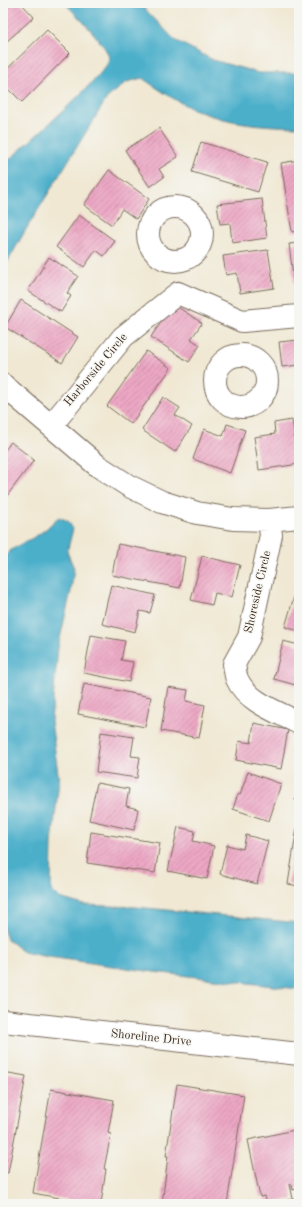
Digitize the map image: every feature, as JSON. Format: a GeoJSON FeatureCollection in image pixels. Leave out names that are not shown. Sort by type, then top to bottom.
{"type":"FeatureCollection","features":[{"type":"Feature","properties":{"kind":"street"},"geometry":{"type":"LineString","coordinates":[[174,262],[178,293],[242,321],[299,316]]}},
{"type":"Feature","properties":{"kind":"street","name":"Harborside Circle"},"geometry":{"type":"LineString","coordinates":[[51,426],[123,337],[178,293]]}},
{"type":"Feature","properties":{"kind":"street"},"geometry":{"type":"LineString","coordinates":[[241,355],[242,321]]}},
{"type":"Feature","properties":{"kind":"street"},"geometry":{"type":"LineString","coordinates":[[3,385],[98,466],[129,486],[162,502],[197,513],[233,519],[269,520],[299,517]]}},
{"type":"Feature","properties":{"kind":"street","name":"Shoreside Circle"},"geometry":{"type":"LineString","coordinates":[[269,520],[271,535],[249,637],[234,664],[237,678],[244,691],[256,700],[299,723]]}},
{"type":"Feature","properties":{"kind":"street","name":"Shoreline Drive"},"geometry":{"type":"LineString","coordinates":[[3,1021],[299,1054]]}},
{"type":"Feature","properties":{"kind":"water"},"geometry":{"type":"Polygon","coordinates":[[[65,3],[139,3],[175,40],[213,60],[259,73],[299,73],[299,127],[261,125],[222,119],[183,104],[142,78],[127,82],[107,98],[25,231],[3,270],[3,165],[79,96],[105,68],[109,60],[104,47],[98,39],[65,3]]]}},
{"type":"Feature","properties":{"kind":"water"},"geometry":{"type":"Polygon","coordinates":[[[59,517],[68,521],[73,529],[67,552],[74,568],[71,591],[58,647],[51,721],[59,781],[52,843],[51,890],[59,898],[84,905],[136,907],[299,923],[299,989],[154,972],[49,957],[23,952],[7,939],[3,929],[3,846],[5,829],[3,787],[3,559],[11,550],[42,532],[59,517]]]}},
{"type":"Feature","properties":{"kind":"building"},"geometry":{"type":"Polygon","coordinates":[[[3,3],[21,3],[34,17],[6,42],[3,38],[3,3]]]}},
{"type":"Feature","properties":{"kind":"building"},"geometry":{"type":"Polygon","coordinates":[[[47,30],[70,53],[22,102],[3,83],[3,73],[47,30]]]}},
{"type":"Feature","properties":{"kind":"building"},"geometry":{"type":"Polygon","coordinates":[[[159,128],[178,157],[159,169],[164,177],[150,187],[125,150],[159,128]]]}},
{"type":"Feature","properties":{"kind":"building"},"geometry":{"type":"Polygon","coordinates":[[[201,142],[267,162],[258,192],[192,172],[201,142]]]}},
{"type":"Feature","properties":{"kind":"building"},"geometry":{"type":"Polygon","coordinates":[[[299,160],[299,231],[292,232],[281,163],[299,160]]]}},
{"type":"Feature","properties":{"kind":"building"},"geometry":{"type":"Polygon","coordinates":[[[109,170],[149,199],[136,219],[122,209],[112,225],[84,205],[109,170]]]}},
{"type":"Feature","properties":{"kind":"building"},"geometry":{"type":"Polygon","coordinates":[[[262,199],[267,238],[232,243],[230,223],[220,224],[217,204],[262,199]]]}},
{"type":"Feature","properties":{"kind":"building"},"geometry":{"type":"Polygon","coordinates":[[[79,215],[115,241],[104,256],[96,250],[84,267],[56,247],[79,215]]]}},
{"type":"Feature","properties":{"kind":"building"},"geometry":{"type":"Polygon","coordinates":[[[299,243],[299,283],[294,284],[289,244],[299,243]]]}},
{"type":"Feature","properties":{"kind":"building"},"geometry":{"type":"Polygon","coordinates":[[[268,250],[274,288],[240,293],[237,273],[226,275],[223,256],[268,250]]]}},
{"type":"Feature","properties":{"kind":"building"},"geometry":{"type":"Polygon","coordinates":[[[49,257],[78,276],[67,293],[71,296],[61,312],[28,291],[49,257]]]}},
{"type":"Feature","properties":{"kind":"building"},"geometry":{"type":"Polygon","coordinates":[[[21,300],[78,337],[62,363],[5,327],[21,300]]]}},
{"type":"Feature","properties":{"kind":"building"},"geometry":{"type":"Polygon","coordinates":[[[173,304],[202,323],[191,339],[200,345],[189,362],[151,337],[173,304]]]}},
{"type":"Feature","properties":{"kind":"building"},"geometry":{"type":"Polygon","coordinates":[[[299,340],[299,365],[282,367],[279,342],[299,340]]]}},
{"type":"Feature","properties":{"kind":"building"},"geometry":{"type":"Polygon","coordinates":[[[146,351],[171,368],[131,424],[107,406],[146,351]]]}},
{"type":"Feature","properties":{"kind":"building"},"geometry":{"type":"Polygon","coordinates":[[[163,397],[180,408],[175,415],[192,426],[175,452],[142,430],[163,397]]]}},
{"type":"Feature","properties":{"kind":"building"},"geometry":{"type":"Polygon","coordinates":[[[292,420],[299,464],[259,470],[254,437],[275,434],[274,423],[292,420]]]}},
{"type":"Feature","properties":{"kind":"building"},"geometry":{"type":"Polygon","coordinates":[[[227,424],[245,430],[230,473],[193,459],[204,429],[223,436],[227,424]]]}},
{"type":"Feature","properties":{"kind":"building"},"geometry":{"type":"Polygon","coordinates":[[[11,442],[34,460],[3,501],[3,453],[11,442]]]}},
{"type":"Feature","properties":{"kind":"building"},"geometry":{"type":"Polygon","coordinates":[[[118,544],[185,557],[180,588],[112,575],[118,544]]]}},
{"type":"Feature","properties":{"kind":"building"},"geometry":{"type":"Polygon","coordinates":[[[202,556],[240,565],[232,597],[215,593],[212,605],[191,600],[202,556]]]}},
{"type":"Feature","properties":{"kind":"building"},"geometry":{"type":"Polygon","coordinates":[[[299,580],[299,631],[285,627],[299,580]]]}},
{"type":"Feature","properties":{"kind":"building"},"geometry":{"type":"Polygon","coordinates":[[[111,585],[155,595],[150,613],[140,611],[135,632],[102,624],[111,585]]]}},
{"type":"Feature","properties":{"kind":"building"},"geometry":{"type":"Polygon","coordinates":[[[91,635],[125,641],[121,660],[133,662],[129,682],[84,673],[91,635]]]}},
{"type":"Feature","properties":{"kind":"building"},"geometry":{"type":"Polygon","coordinates":[[[283,641],[299,645],[299,686],[274,679],[283,641]]]}},
{"type":"Feature","properties":{"kind":"building"},"geometry":{"type":"Polygon","coordinates":[[[84,684],[151,697],[145,727],[78,714],[84,684]]]}},
{"type":"Feature","properties":{"kind":"building"},"geometry":{"type":"Polygon","coordinates":[[[168,687],[188,690],[186,701],[205,705],[199,738],[161,731],[168,687]]]}},
{"type":"Feature","properties":{"kind":"building"},"geometry":{"type":"Polygon","coordinates":[[[254,723],[288,730],[281,769],[236,760],[239,741],[251,743],[254,723]]]}},
{"type":"Feature","properties":{"kind":"building"},"geometry":{"type":"Polygon","coordinates":[[[101,732],[134,737],[131,756],[140,757],[137,778],[96,772],[101,732]]]}},
{"type":"Feature","properties":{"kind":"building"},"geometry":{"type":"Polygon","coordinates":[[[248,772],[281,784],[269,821],[233,809],[238,794],[240,795],[248,772]]]}},
{"type":"Feature","properties":{"kind":"building"},"geometry":{"type":"Polygon","coordinates":[[[97,783],[129,789],[126,806],[138,809],[134,830],[89,820],[97,783]]]}},
{"type":"Feature","properties":{"kind":"building"},"geometry":{"type":"Polygon","coordinates":[[[299,786],[299,801],[295,800],[299,786]]]}},
{"type":"Feature","properties":{"kind":"building"},"geometry":{"type":"Polygon","coordinates":[[[299,821],[299,886],[288,884],[299,821]]]}},
{"type":"Feature","properties":{"kind":"building"},"geometry":{"type":"Polygon","coordinates":[[[178,827],[195,831],[193,841],[214,846],[207,879],[168,871],[178,827]]]}},
{"type":"Feature","properties":{"kind":"building"},"geometry":{"type":"Polygon","coordinates":[[[91,832],[160,843],[155,873],[87,863],[91,832]]]}},
{"type":"Feature","properties":{"kind":"building"},"geometry":{"type":"Polygon","coordinates":[[[246,835],[268,841],[257,884],[220,874],[227,845],[243,849],[246,835]]]}},
{"type":"Feature","properties":{"kind":"building"},"geometry":{"type":"Polygon","coordinates":[[[3,1072],[26,1076],[8,1173],[3,1172],[3,1072]]]}},
{"type":"Feature","properties":{"kind":"building"},"geometry":{"type":"Polygon","coordinates":[[[177,1084],[244,1095],[227,1204],[162,1204],[168,1156],[166,1156],[177,1084]]]}},
{"type":"Feature","properties":{"kind":"building"},"geometry":{"type":"Polygon","coordinates":[[[51,1089],[114,1100],[108,1133],[111,1134],[104,1169],[106,1169],[101,1204],[91,1204],[33,1193],[51,1089]]]}},
{"type":"Feature","properties":{"kind":"building"},"geometry":{"type":"Polygon","coordinates":[[[299,1129],[299,1188],[293,1190],[292,1184],[290,1184],[293,1199],[267,1204],[265,1196],[260,1197],[248,1140],[299,1129]]]}}]}
